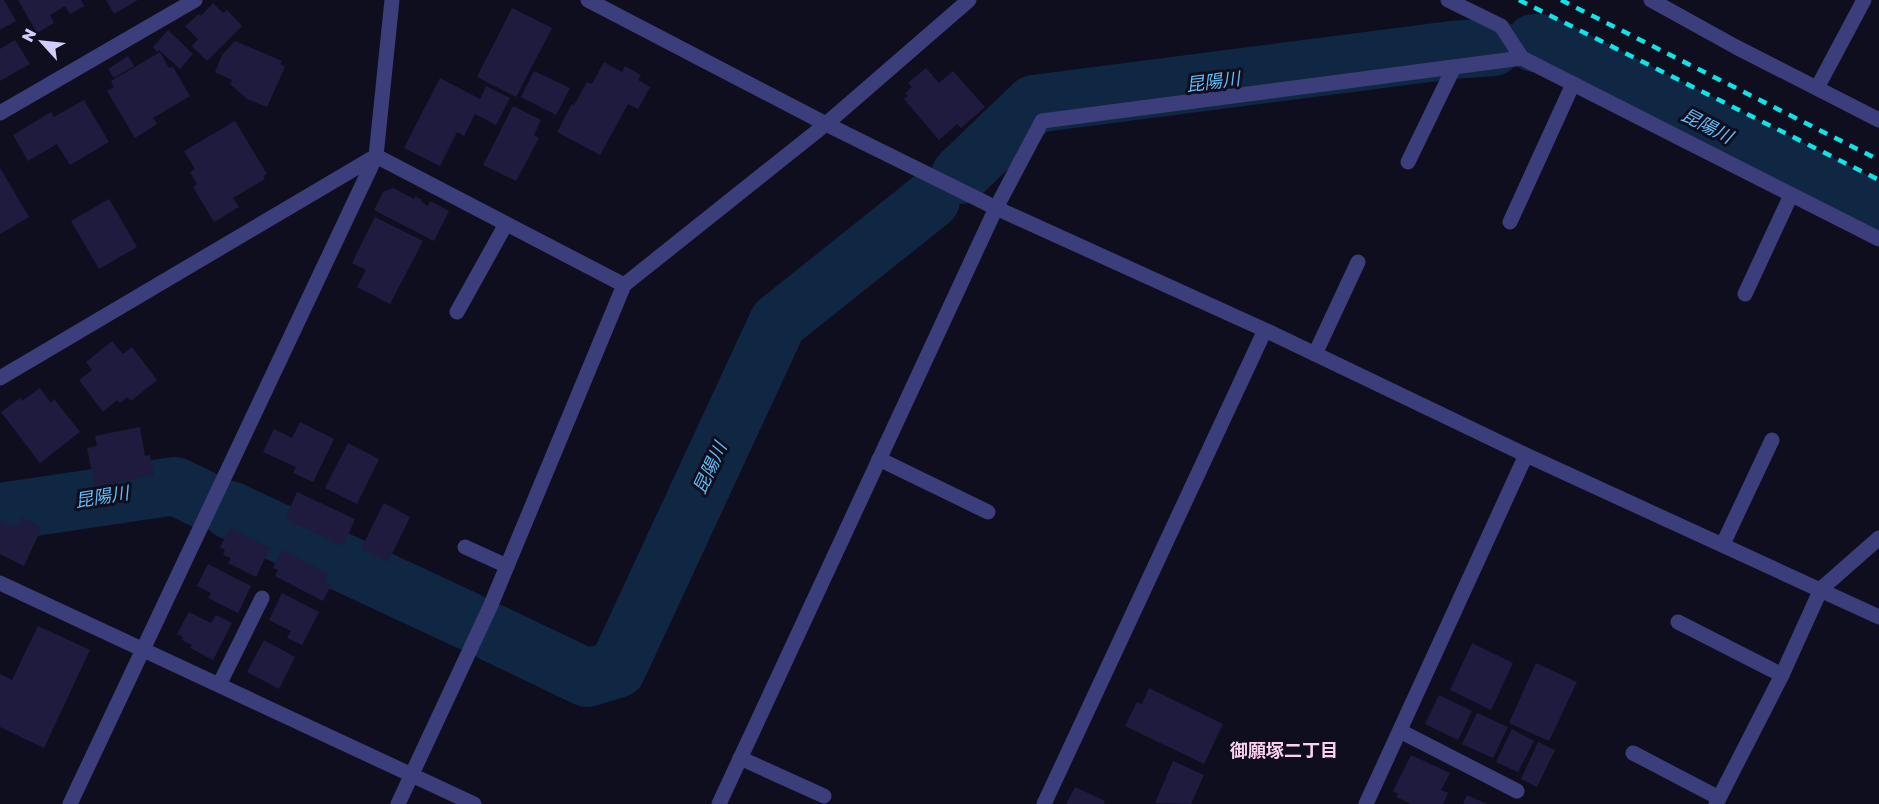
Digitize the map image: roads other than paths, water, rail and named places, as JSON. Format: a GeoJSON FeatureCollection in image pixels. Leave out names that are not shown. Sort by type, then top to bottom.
{"type":"FeatureCollection","features":[{"type":"Feature","properties":{"kind":"street"},"geometry":{"type":"LineString","coordinates":[[0,113],[195,0]]}},
{"type":"Feature","properties":{"kind":"street"},"geometry":{"type":"LineString","coordinates":[[70,804],[376,156],[392,0]]}},
{"type":"Feature","properties":{"kind":"street"},"geometry":{"type":"LineString","coordinates":[[588,0],[826,124],[996,208],[1265,330],[1526,455],[1879,617]]}},
{"type":"Feature","properties":{"kind":"street"},"geometry":{"type":"LineString","coordinates":[[398,804],[490,607],[624,285],[826,124],[969,0]]}},
{"type":"Feature","properties":{"kind":"street"},"geometry":{"type":"LineString","coordinates":[[1448,0],[1501,26],[1522,58],[1879,239]]}},
{"type":"Feature","properties":{"kind":"street"},"geometry":{"type":"LineString","coordinates":[[1651,0],[1736,47],[1879,120]]}},
{"type":"Feature","properties":{"kind":"street"},"geometry":{"type":"LineString","coordinates":[[1817,88],[1864,0]]}},
{"type":"Feature","properties":{"kind":"street"},"geometry":{"type":"LineString","coordinates":[[719,804],[996,208],[1042,121],[1522,58]]}},
{"type":"Feature","properties":{"kind":"street"},"geometry":{"type":"LineString","coordinates":[[1408,162],[1454,67]]}},
{"type":"Feature","properties":{"kind":"street"},"geometry":{"type":"LineString","coordinates":[[1510,222],[1573,84]]}},
{"type":"Feature","properties":{"kind":"street"},"geometry":{"type":"LineString","coordinates":[[376,156],[624,285]]}},
{"type":"Feature","properties":{"kind":"street"},"geometry":{"type":"LineString","coordinates":[[0,378],[376,156]]}},
{"type":"Feature","properties":{"kind":"street"},"geometry":{"type":"LineString","coordinates":[[1745,294],[1791,195]]}},
{"type":"Feature","properties":{"kind":"street"},"geometry":{"type":"LineString","coordinates":[[457,312],[506,224]]}},
{"type":"Feature","properties":{"kind":"street"},"geometry":{"type":"LineString","coordinates":[[1315,354],[1358,262]]}},
{"type":"Feature","properties":{"kind":"street"},"geometry":{"type":"LineString","coordinates":[[1044,804],[1265,330]]}},
{"type":"Feature","properties":{"kind":"street"},"geometry":{"type":"LineString","coordinates":[[1723,544],[1773,440]]}},
{"type":"Feature","properties":{"kind":"street"},"geometry":{"type":"LineString","coordinates":[[1366,804],[1526,455]]}},
{"type":"Feature","properties":{"kind":"street"},"geometry":{"type":"LineString","coordinates":[[879,459],[988,512]]}},
{"type":"Feature","properties":{"kind":"street"},"geometry":{"type":"LineString","coordinates":[[1633,753],[1717,801],[1782,675],[1821,589],[1879,538]]}},
{"type":"Feature","properties":{"kind":"street"},"geometry":{"type":"LineString","coordinates":[[465,547],[507,566]]}},
{"type":"Feature","properties":{"kind":"street"},"geometry":{"type":"LineString","coordinates":[[0,583],[474,804]]}},
{"type":"Feature","properties":{"kind":"street"},"geometry":{"type":"LineString","coordinates":[[219,685],[262,598]]}},
{"type":"Feature","properties":{"kind":"street"},"geometry":{"type":"LineString","coordinates":[[1678,622],[1782,675]]}},
{"type":"Feature","properties":{"kind":"street"},"geometry":{"type":"LineString","coordinates":[[1400,731],[1517,791]]}},
{"type":"Feature","properties":{"kind":"street"},"geometry":{"type":"LineString","coordinates":[[740,758],[824,796]]}},
{"type":"Feature","properties":{"kind":"waterway","name":"昆陽川"},"geometry":{"type":"LineString","coordinates":[[1534,43],[1541,43],[1879,213]]}},
{"type":"Feature","properties":{"kind":"waterway","name":"昆陽川"},"geometry":{"type":"LineString","coordinates":[[960,175],[1034,104],[1452,50],[1493,47]]}},
{"type":"Feature","properties":{"kind":"waterway","name":"昆陽川"},"geometry":{"type":"LineString","coordinates":[[493,633],[587,678],[617,669],[778,322],[931,200]]}},
{"type":"Feature","properties":{"kind":"waterway","name":"昆陽川"},"geometry":{"type":"LineString","coordinates":[[0,512],[175,486],[202,499]]}},
{"type":"Feature","properties":{"kind":"waterway","name":"昆陽川"},"geometry":{"type":"LineString","coordinates":[[230,510],[468,621]]}},
{"type":"Feature","properties":{"kind":"railway"},"geometry":{"type":"LineString","coordinates":[[1519,0],[1879,180]]}},
{"type":"Feature","properties":{"kind":"railway"},"geometry":{"type":"LineString","coordinates":[[1561,0],[1879,160]]}},
{"type":"Feature","properties":{"kind":"district","name":"御願塚二丁目"},"geometry":{"type":"Point","coordinates":[1284,751]}}]}
